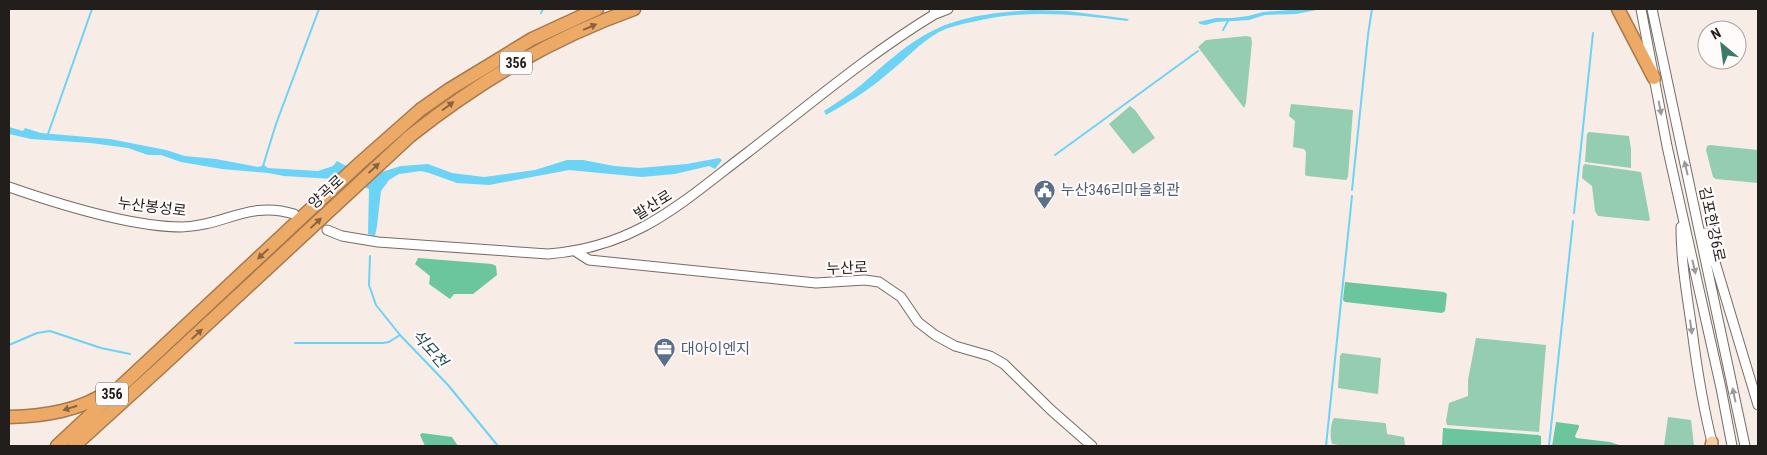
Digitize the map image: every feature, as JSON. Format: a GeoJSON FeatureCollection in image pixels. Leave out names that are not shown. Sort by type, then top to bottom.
{"type":"FeatureCollection","features":[{"type":"Feature","properties":{"kind":"highway","name":"양곡로"},"geometry":{"type":"LineString","coordinates":[[57,446],[395,132],[443,94],[490,63],[532,39],[597,9]]}},
{"type":"Feature","properties":{"kind":"highway","name":"양곡로"},"geometry":{"type":"LineString","coordinates":[[74,446],[410,136],[452,103],[493,76],[536,52],[634,9]]}},
{"type":"Feature","properties":{"kind":"highway"},"geometry":{"type":"LineString","coordinates":[[1618,9],[1654,78]]}},
{"type":"Feature","properties":{"kind":"highway"},"geometry":{"type":"LineString","coordinates":[[9,417],[44,415],[89,402],[116,386],[168,343]]}},
{"type":"Feature","properties":{"kind":"highway"},"geometry":{"type":"LineString","coordinates":[[86,446],[161,367]]}},
{"type":"Feature","properties":{"kind":"street","name":"발산로"},"geometry":{"type":"LineString","coordinates":[[327,230],[342,236],[378,242],[548,254],[575,251],[629,235],[646,227],[698,192],[877,52],[935,11],[948,9]]}},
{"type":"Feature","properties":{"kind":"street","name":"김포한강6로"},"geometry":{"type":"LineString","coordinates":[[1641,9],[1681,209],[1732,445]]}},
{"type":"Feature","properties":{"kind":"street","name":"김포한강6로"},"geometry":{"type":"LineString","coordinates":[[1652,9],[1745,445]]}},
{"type":"Feature","properties":{"kind":"street","name":"누산봉성로"},"geometry":{"type":"LineString","coordinates":[[9,186],[40,198],[132,221],[166,226],[196,226],[259,209],[277,210],[294,214]]}},
{"type":"Feature","properties":{"kind":"street"},"geometry":{"type":"LineString","coordinates":[[1681,209],[1681,253],[1700,387],[1712,445]]}},
{"type":"Feature","properties":{"kind":"street"},"geometry":{"type":"LineString","coordinates":[[1695,209],[1711,249],[1758,405]]}},
{"type":"Feature","properties":{"kind":"street","name":"누산로"},"geometry":{"type":"LineString","coordinates":[[575,251],[588,260],[816,283],[865,280],[878,282],[901,297],[918,322],[935,335],[954,346],[990,356],[1004,364],[1051,410],[1092,446]]}},
{"type":"Feature","properties":{"kind":"green space"},"geometry":{"type":"Polygon","coordinates":[[[1251,37],[1252,42],[1244,108],[1198,47],[1206,40],[1251,37]]]}},
{"type":"Feature","properties":{"kind":"green space"},"geometry":{"type":"Polygon","coordinates":[[[1291,104],[1353,110],[1348,177],[1346,180],[1305,175],[1306,152],[1304,149],[1293,147],[1295,121],[1289,116],[1291,104]]]}},
{"type":"Feature","properties":{"kind":"green space"},"geometry":{"type":"Polygon","coordinates":[[[1130,106],[1155,138],[1133,154],[1109,124],[1130,106]]]}},
{"type":"Feature","properties":{"kind":"green space"},"geometry":{"type":"Polygon","coordinates":[[[1589,132],[1629,136],[1631,168],[1585,162],[1587,134],[1589,132]]]}},
{"type":"Feature","properties":{"kind":"green space"},"geometry":{"type":"Polygon","coordinates":[[[1707,146],[1758,150],[1758,183],[1716,179],[1713,177],[1706,150],[1707,146]]]}},
{"type":"Feature","properties":{"kind":"green space"},"geometry":{"type":"Polygon","coordinates":[[[1585,164],[1641,172],[1650,220],[1598,216],[1595,211],[1592,186],[1582,178],[1583,166],[1585,164]]]}},
{"type":"Feature","properties":{"kind":"green space"},"geometry":{"type":"Polygon","coordinates":[[[418,258],[492,264],[496,266],[497,275],[473,294],[454,294],[450,299],[429,284],[430,276],[415,264],[418,258]]]}},
{"type":"Feature","properties":{"kind":"green space"},"geometry":{"type":"Polygon","coordinates":[[[1345,282],[1444,292],[1447,294],[1445,311],[1442,313],[1345,302],[1343,300],[1345,282]]]}},
{"type":"Feature","properties":{"kind":"green space"},"geometry":{"type":"Polygon","coordinates":[[[1476,338],[1546,345],[1539,432],[1447,425],[1449,403],[1468,396],[1468,380],[1476,338]]]}},
{"type":"Feature","properties":{"kind":"green space"},"geometry":{"type":"Polygon","coordinates":[[[1342,353],[1381,358],[1378,394],[1338,388],[1340,356],[1342,353]]]}},
{"type":"Feature","properties":{"kind":"green space"},"geometry":{"type":"Polygon","coordinates":[[[1668,417],[1691,420],[1694,446],[1664,446],[1668,417]]]}},
{"type":"Feature","properties":{"kind":"green space"},"geometry":{"type":"Polygon","coordinates":[[[1334,418],[1385,423],[1387,434],[1404,437],[1405,446],[1345,446],[1332,444],[1331,431],[1334,418]]]}},
{"type":"Feature","properties":{"kind":"green space"},"geometry":{"type":"Polygon","coordinates":[[[1556,422],[1579,425],[1576,438],[1610,442],[1622,446],[1552,446],[1556,422]]]}},
{"type":"Feature","properties":{"kind":"green space"},"geometry":{"type":"Polygon","coordinates":[[[1443,428],[1538,435],[1541,436],[1541,446],[1442,446],[1443,428]]]}},
{"type":"Feature","properties":{"kind":"green space"},"geometry":{"type":"Polygon","coordinates":[[[422,433],[452,437],[458,446],[425,446],[420,435],[422,433]]]}},
{"type":"Feature","properties":{"kind":"water"},"geometry":{"type":"Polygon","coordinates":[[[1322,9],[1296,14],[1265,15],[1249,20],[1216,22],[1205,25],[1198,22],[1216,18],[1248,16],[1263,12],[1322,9]]]}},
{"type":"Feature","properties":{"kind":"water"},"geometry":{"type":"Polygon","coordinates":[[[1035,10],[1067,11],[1129,19],[1127,21],[1088,16],[1030,14],[991,18],[955,26],[939,32],[925,41],[879,81],[857,96],[826,115],[824,111],[856,89],[905,48],[934,30],[958,21],[996,13],[1035,10]]]}},
{"type":"Feature","properties":{"kind":"water"},"geometry":{"type":"Polygon","coordinates":[[[9,127],[23,131],[25,128],[41,133],[110,139],[166,150],[185,156],[216,159],[258,167],[264,165],[268,168],[318,171],[333,166],[337,161],[350,168],[375,174],[401,166],[428,164],[452,173],[484,177],[535,170],[567,160],[583,160],[614,166],[639,168],[687,164],[719,158],[722,160],[715,169],[709,166],[675,174],[642,177],[569,170],[489,185],[457,183],[421,171],[399,174],[389,180],[381,191],[375,236],[368,234],[369,189],[350,181],[222,169],[181,162],[161,155],[148,155],[128,148],[91,143],[31,139],[9,134],[9,127]]]}},
{"type":"Feature","properties":{"kind":"waterway"},"geometry":{"type":"LineString","coordinates":[[48,134],[92,9]]}},
{"type":"Feature","properties":{"kind":"waterway"},"geometry":{"type":"LineString","coordinates":[[263,166],[276,124],[319,9]]}},
{"type":"Feature","properties":{"kind":"waterway"},"geometry":{"type":"LineString","coordinates":[[541,13],[543,9]]}},
{"type":"Feature","properties":{"kind":"waterway"},"geometry":{"type":"LineString","coordinates":[[1352,190],[1372,9]]}},
{"type":"Feature","properties":{"kind":"waterway"},"geometry":{"type":"LineString","coordinates":[[1223,30],[1228,21]]}},
{"type":"Feature","properties":{"kind":"waterway"},"geometry":{"type":"LineString","coordinates":[[1574,213],[1593,33]]}},
{"type":"Feature","properties":{"kind":"waterway"},"geometry":{"type":"LineString","coordinates":[[1055,155],[1198,51]]}},
{"type":"Feature","properties":{"kind":"waterway"},"geometry":{"type":"LineString","coordinates":[[1326,446],[1352,196]]}},
{"type":"Feature","properties":{"kind":"waterway"},"geometry":{"type":"LineString","coordinates":[[1549,446],[1573,221]]}},
{"type":"Feature","properties":{"kind":"waterway","name":"석모천"},"geometry":{"type":"LineString","coordinates":[[370,256],[369,285],[376,305],[400,335],[448,385],[498,446]]}},
{"type":"Feature","properties":{"kind":"waterway"},"geometry":{"type":"LineString","coordinates":[[9,345],[37,333],[50,331],[101,348],[130,354]]}},
{"type":"Feature","properties":{"kind":"waterway"},"geometry":{"type":"LineString","coordinates":[[295,343],[383,343],[389,342],[400,335]]}},
{"type":"Feature","properties":{"kind":"place","name":"누산346리마을회관"},"geometry":{"type":"Point","coordinates":[1045,209]}},
{"type":"Feature","properties":{"kind":"place","name":"대아이엔지"},"geometry":{"type":"Point","coordinates":[665,368]}}]}
